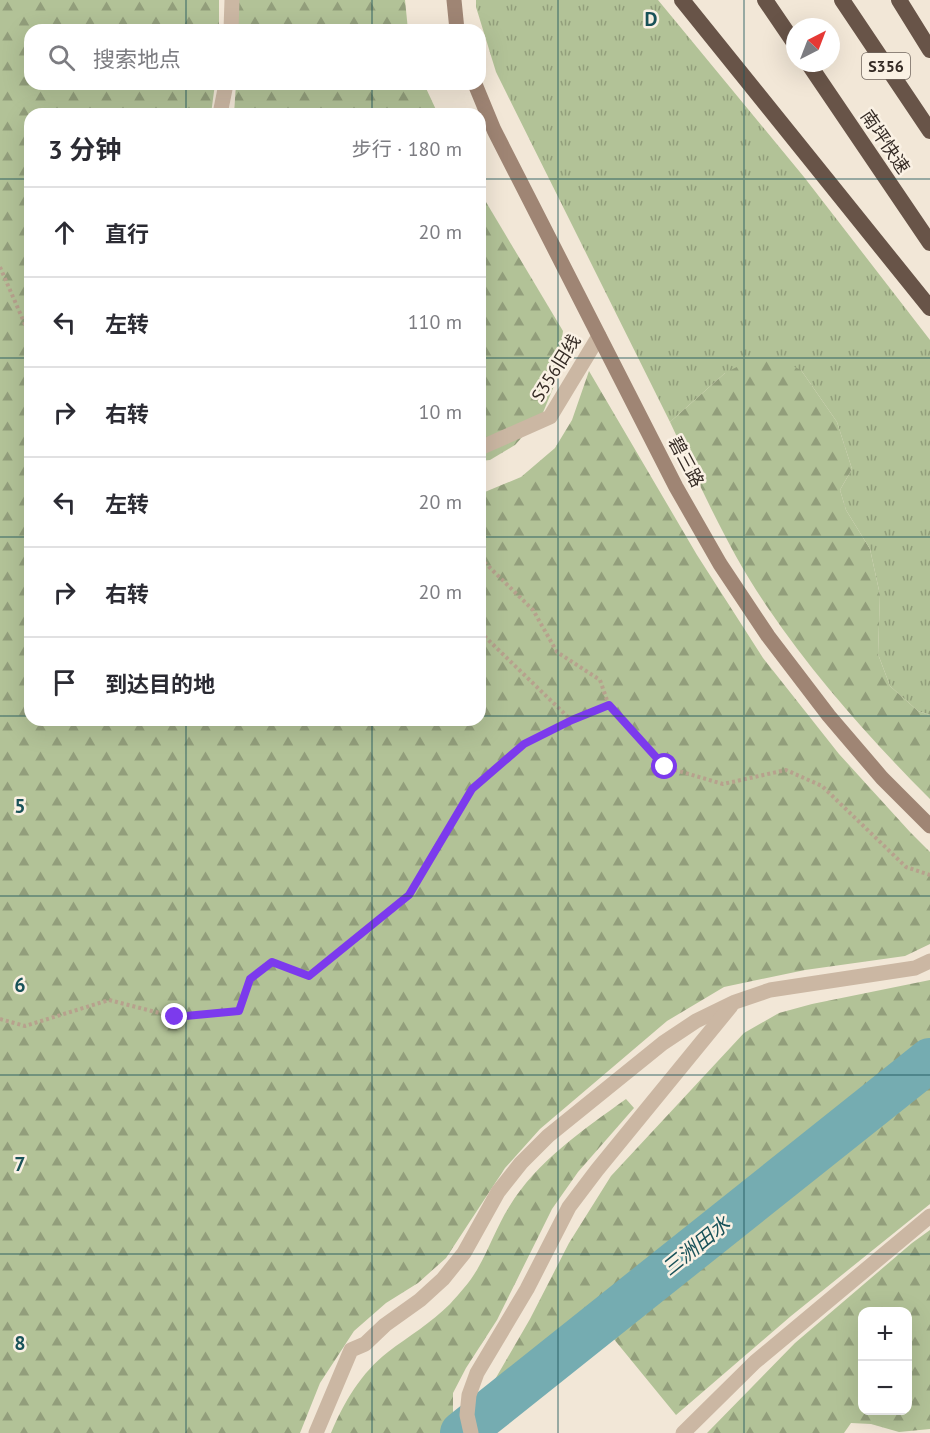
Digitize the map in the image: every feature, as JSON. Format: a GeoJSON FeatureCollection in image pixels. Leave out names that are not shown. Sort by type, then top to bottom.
{"type":"FeatureCollection","features":[{"type":"Feature","properties":{"kind":"highway"},"geometry":{"type":"LineString","coordinates":[[682,0],[930,308]]}},
{"type":"Feature","properties":{"kind":"highway"},"geometry":{"type":"LineString","coordinates":[[765,0],[786,31]]}},
{"type":"Feature","properties":{"kind":"highway","name":"S356"},"geometry":{"type":"LineString","coordinates":[[842,0],[930,132]]}},
{"type":"Feature","properties":{"kind":"highway"},"geometry":{"type":"LineString","coordinates":[[900,0],[930,50]]}},
{"type":"Feature","properties":{"kind":"highway","name":"南坪快速"},"geometry":{"type":"LineString","coordinates":[[814,72],[930,243]]}},
{"type":"Feature","properties":{"kind":"main road"},"geometry":{"type":"LineString","coordinates":[[454,0],[456,24]]}},
{"type":"Feature","properties":{"kind":"main road","name":"碧三路"},"geometry":{"type":"LineString","coordinates":[[477,90],[485,108]]}},
{"type":"Feature","properties":{"kind":"main road","name":"碧三路"},"geometry":{"type":"LineString","coordinates":[[486,111],[676,487],[720,564],[768,636],[829,716],[882,778],[927,823]]}},
{"type":"Feature","properties":{"kind":"street"},"geometry":{"type":"LineString","coordinates":[[231,24],[232,0]]}},
{"type":"Feature","properties":{"kind":"street"},"geometry":{"type":"LineString","coordinates":[[221,108],[225,90]]}},
{"type":"Feature","properties":{"kind":"street","name":"S356旧线"},"geometry":{"type":"LineString","coordinates":[[486,445],[550,417],[599,336]]}},
{"type":"Feature","properties":{"kind":"street"},"geometry":{"type":"LineString","coordinates":[[316,1433],[351,1350],[364,1344],[443,1279],[464,1253],[498,1192],[521,1163],[549,1136],[663,1043],[696,1022],[735,1002],[770,990],[915,968],[930,961]]}},
{"type":"Feature","properties":{"kind":"street"},"geometry":{"type":"LineString","coordinates":[[471,1433],[467,1415],[469,1395],[477,1373],[527,1289],[569,1207],[735,1002]]}},
{"type":"Feature","properties":{"kind":"street"},"geometry":{"type":"LineString","coordinates":[[688,1428],[756,1362],[930,1216]]}},
{"type":"Feature","properties":{"kind":"path"},"geometry":{"type":"LineString","coordinates":[[0,267],[24,322]]}},
{"type":"Feature","properties":{"kind":"path"},"geometry":{"type":"LineString","coordinates":[[486,564],[533,610],[557,652],[600,680],[609,705],[665,767],[723,784],[786,770],[822,786],[906,867],[930,875]]}},
{"type":"Feature","properties":{"kind":"path"},"geometry":{"type":"LineString","coordinates":[[486,638],[572,720]]}},
{"type":"Feature","properties":{"kind":"path"},"geometry":{"type":"LineString","coordinates":[[0,1019],[25,1026],[109,1000],[175,1017],[239,1011],[250,979],[272,962],[309,976],[409,895],[472,789],[524,744],[609,705]]}},
{"type":"Feature","properties":{"kind":"green space"},"geometry":{"type":"Polygon","coordinates":[[[0,0],[219,0],[219,24],[24,24],[24,90],[214,90],[212,108],[24,108],[24,726],[486,726],[486,492],[521,477],[555,448],[572,420],[589,371],[697,555],[763,658],[839,754],[930,852],[930,944],[905,956],[805,970],[724,987],[667,1021],[540,1129],[505,1168],[446,1258],[418,1283],[386,1303],[354,1331],[320,1383],[300,1433],[0,1433],[0,0]]]}},
{"type":"Feature","properties":{"kind":"green space"},"geometry":{"type":"Polygon","coordinates":[[[232,0],[405,0],[407,24],[235,24],[232,0]]]}},
{"type":"Feature","properties":{"kind":"green space"},"geometry":{"type":"Polygon","coordinates":[[[476,0],[658,0],[804,177],[930,340],[930,715],[918,711],[890,686],[878,654],[880,595],[870,549],[846,510],[840,490],[852,469],[837,422],[801,370],[725,373],[670,422],[496,72],[486,40],[486,24],[481,24],[476,0]]]}},
{"type":"Feature","properties":{"kind":"green space"},"geometry":{"type":"Polygon","coordinates":[[[236,90],[427,90],[435,108],[234,108],[236,90]]]}},
{"type":"Feature","properties":{"kind":"green space"},"geometry":{"type":"Polygon","coordinates":[[[486,202],[563,331],[556,381],[542,415],[515,445],[486,460],[486,202]]]}},
{"type":"Feature","properties":{"kind":"green space"},"geometry":{"type":"Polygon","coordinates":[[[764,353],[801,370],[837,422],[852,469],[840,490],[846,510],[870,549],[880,595],[878,654],[890,686],[918,711],[930,715],[930,799],[844,707],[768,608],[727,540],[670,422],[725,373],[764,353]]]}},
{"type":"Feature","properties":{"kind":"green space"},"geometry":{"type":"Polygon","coordinates":[[[930,980],[930,1204],[791,1316],[676,1415],[613,1338],[489,1430],[483,1408],[490,1388],[530,1319],[569,1243],[611,1176],[744,1033],[779,1013],[930,980]]]}},
{"type":"Feature","properties":{"kind":"green space"},"geometry":{"type":"Polygon","coordinates":[[[626,1099],[634,1108],[578,1172],[552,1209],[497,1320],[453,1393],[453,1421],[456,1433],[331,1433],[348,1399],[378,1360],[443,1311],[468,1282],[482,1261],[509,1207],[533,1175],[562,1147],[626,1099]]]}},
{"type":"Feature","properties":{"kind":"green space"},"geometry":{"type":"Polygon","coordinates":[[[930,1230],[930,1429],[899,1432],[871,1424],[851,1423],[844,1433],[707,1433],[795,1343],[930,1230]]]}},
{"type":"Feature","properties":{"kind":"waterway","name":"三洲田水"},"geometry":{"type":"LineString","coordinates":[[462,1433],[930,1060]]}},
{"type":"Feature","properties":{"kind":"route"},"geometry":{"type":"LineString","coordinates":[[175,1017],[239,1011],[250,979],[272,962],[309,976],[363,934],[409,895],[472,789],[524,744],[609,705],[665,767]]}}]}
